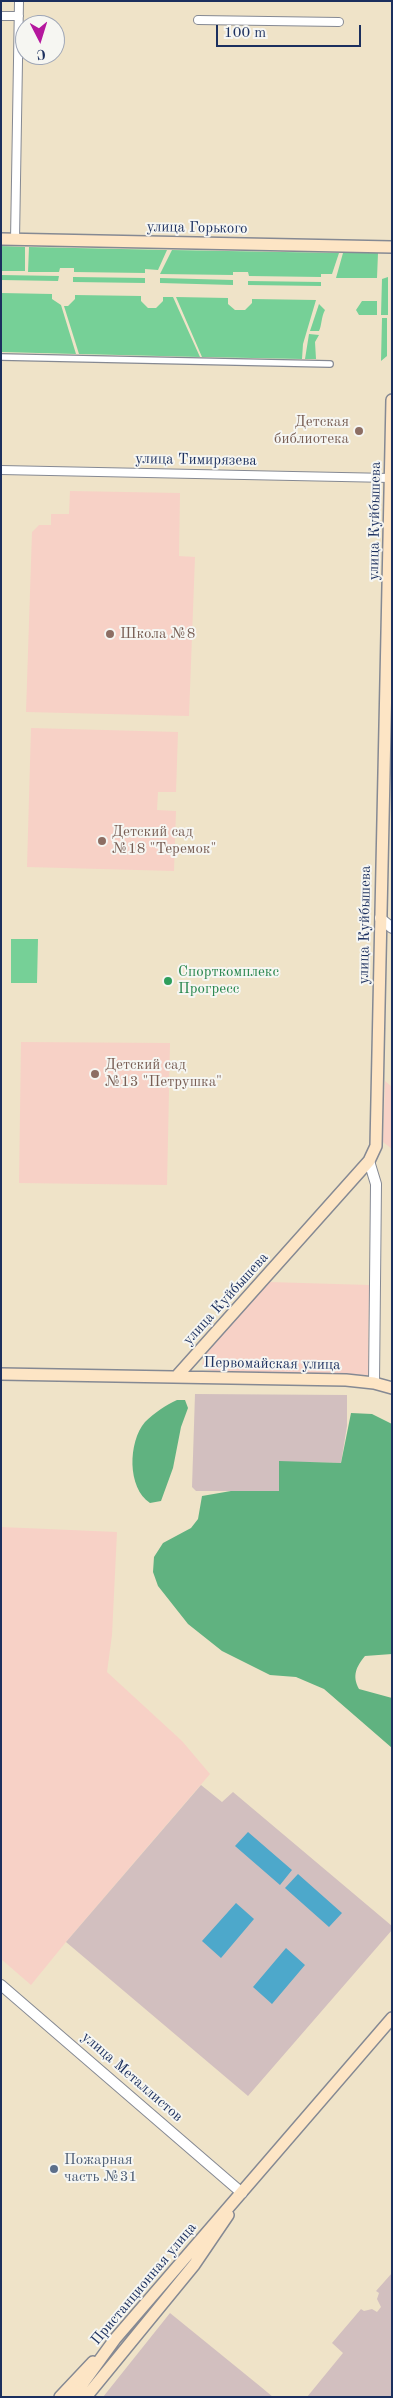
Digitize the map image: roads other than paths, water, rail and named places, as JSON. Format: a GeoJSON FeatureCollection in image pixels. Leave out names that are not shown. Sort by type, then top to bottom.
{"type":"FeatureCollection","features":[{"type":"Feature","properties":{"kind":"main road","name":"улица Горького"},"geometry":{"type":"LineString","coordinates":[[1,240],[392,247]]}},
{"type":"Feature","properties":{"kind":"main road","name":"улица Куйбышева"},"geometry":{"type":"LineString","coordinates":[[177,1376],[369,1161],[376,1146],[392,400]]}},
{"type":"Feature","properties":{"kind":"main road","name":"Первомайская улица"},"geometry":{"type":"LineString","coordinates":[[1,1374],[346,1380],[374,1383],[392,1388]]}},
{"type":"Feature","properties":{"kind":"main road","name":"Пристанционная улица"},"geometry":{"type":"LineString","coordinates":[[73,2397],[115,2339],[392,2018]]}},
{"type":"Feature","properties":{"kind":"main road","name":"Пристанционная улица"},"geometry":{"type":"LineString","coordinates":[[86,2397],[194,2264],[242,2193]]}},
{"type":"Feature","properties":{"kind":"main road"},"geometry":{"type":"LineString","coordinates":[[60,2397],[115,2339]]}},
{"type":"Feature","properties":{"kind":"street"},"geometry":{"type":"LineString","coordinates":[[19,1],[19,15]]}},
{"type":"Feature","properties":{"kind":"street"},"geometry":{"type":"LineString","coordinates":[[1,16],[15,16]]}},
{"type":"Feature","properties":{"kind":"street"},"geometry":{"type":"LineString","coordinates":[[198,20],[338,22]]}},
{"type":"Feature","properties":{"kind":"street"},"geometry":{"type":"LineString","coordinates":[[15,240],[18,65]]}},
{"type":"Feature","properties":{"kind":"street"},"geometry":{"type":"LineString","coordinates":[[1,357],[330,364]]}},
{"type":"Feature","properties":{"kind":"street","name":"улица Тимирязева"},"geometry":{"type":"LineString","coordinates":[[1,470],[390,478]]}},
{"type":"Feature","properties":{"kind":"street"},"geometry":{"type":"LineString","coordinates":[[380,918],[392,928]]}},
{"type":"Feature","properties":{"kind":"street"},"geometry":{"type":"LineString","coordinates":[[369,1161],[376,1184],[374,1383]]}},
{"type":"Feature","properties":{"kind":"street","name":"улица Металлистов"},"geometry":{"type":"LineString","coordinates":[[1,1985],[242,2193]]}},
{"type":"Feature","properties":{"kind":"water"},"geometry":{"type":"Polygon","coordinates":[[[248,1832],[292,1870],[280,1885],[235,1846],[248,1832]]]}},
{"type":"Feature","properties":{"kind":"water"},"geometry":{"type":"Polygon","coordinates":[[[298,1874],[342,1913],[329,1927],[285,1888],[298,1874]]]}},
{"type":"Feature","properties":{"kind":"water"},"geometry":{"type":"Polygon","coordinates":[[[236,1903],[254,1919],[221,1958],[202,1941],[236,1903]]]}},
{"type":"Feature","properties":{"kind":"water"},"geometry":{"type":"Polygon","coordinates":[[[286,1948],[305,1965],[272,2004],[253,1987],[286,1948]]]}},
{"type":"Feature","properties":{"kind":"place","name":"Детская библиотека"},"geometry":{"type":"Point","coordinates":[359,431]}},
{"type":"Feature","properties":{"kind":"place","name":"Школа №8"},"geometry":{"type":"Point","coordinates":[110,634]}},
{"type":"Feature","properties":{"kind":"place","name":"Детский сад №18 \"Теремок\""},"geometry":{"type":"Point","coordinates":[102,841]}},
{"type":"Feature","properties":{"kind":"place","name":"Спорткомплекс Прогресс"},"geometry":{"type":"Point","coordinates":[168,981]}},
{"type":"Feature","properties":{"kind":"place","name":"Детский сад №13 \"Петрушка\""},"geometry":{"type":"Point","coordinates":[95,1074]}},
{"type":"Feature","properties":{"kind":"place","name":"Пожарная часть №31"},"geometry":{"type":"Point","coordinates":[54,2169]}}]}
